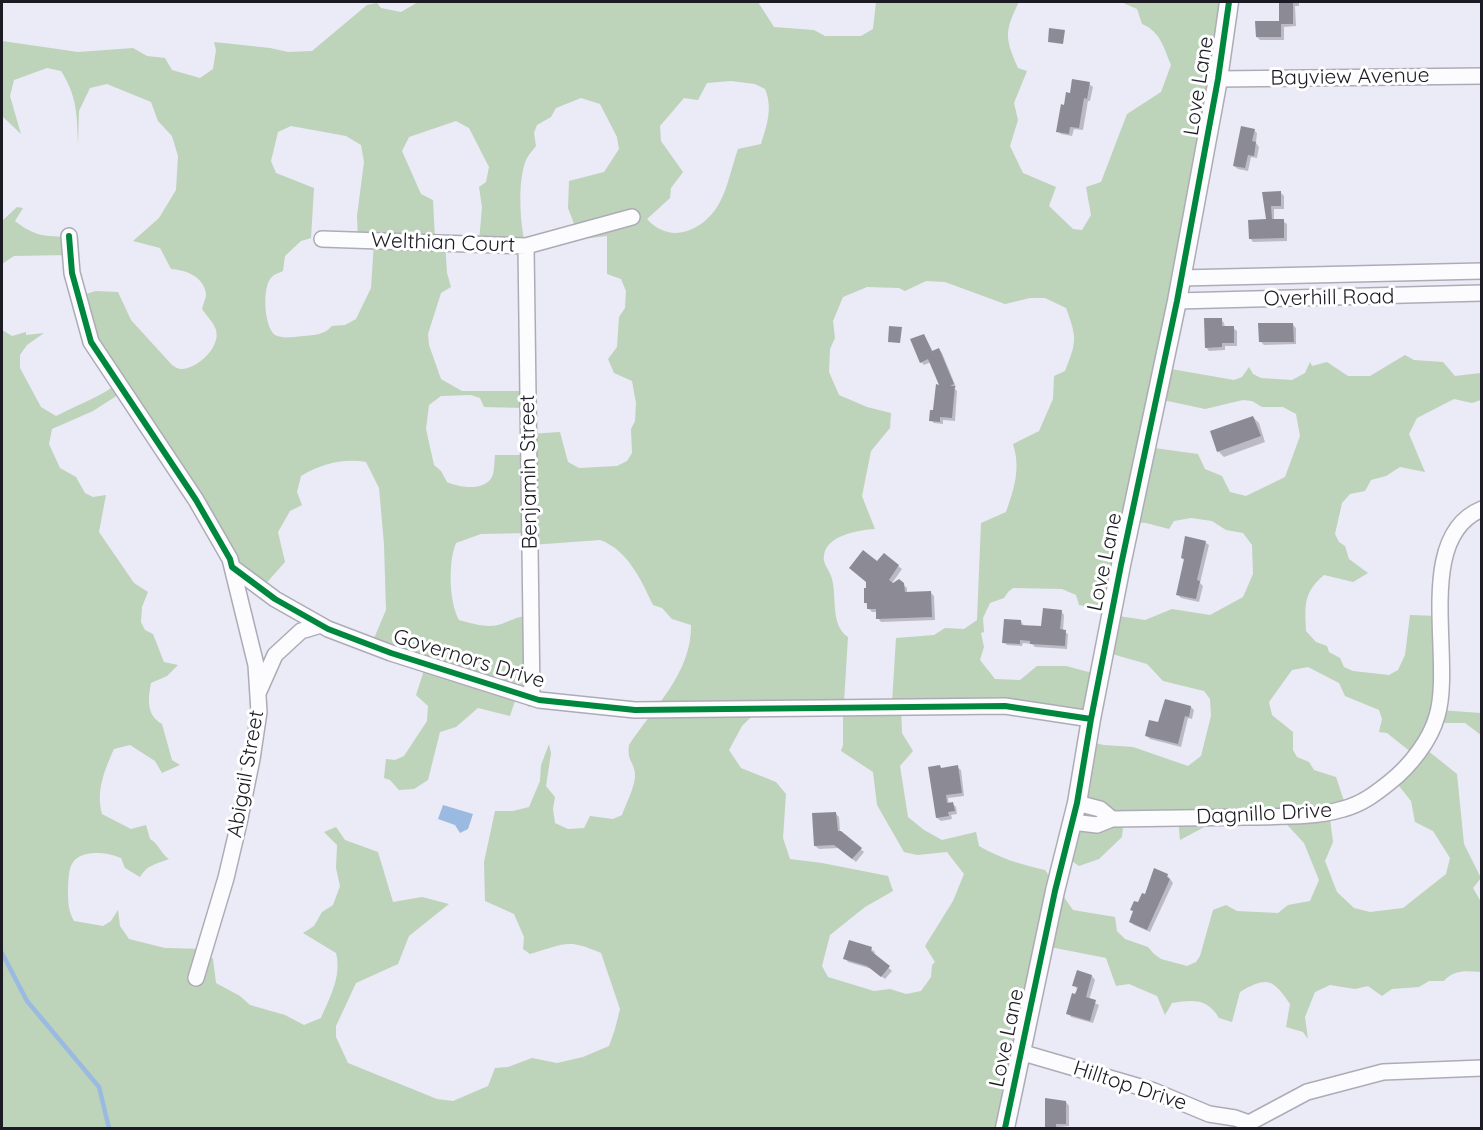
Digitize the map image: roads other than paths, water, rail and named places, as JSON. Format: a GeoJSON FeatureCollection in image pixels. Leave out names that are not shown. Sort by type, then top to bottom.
{"type":"FeatureCollection","features":[{"type":"Feature","properties":{"kind":"street","name":"Love Lane"},"geometry":{"type":"LineString","coordinates":[[1005,1128],[1077,803],[1090,719],[1177,301],[1218,79],[1229,2]]}},
{"type":"Feature","properties":{"kind":"street","name":"Bayview Avenue"},"geometry":{"type":"LineString","coordinates":[[1218,79],[1482,76]]}},
{"type":"Feature","properties":{"kind":"street","name":"Welthian Court"},"geometry":{"type":"LineString","coordinates":[[322,239],[526,246],[632,217]]}},
{"type":"Feature","properties":{"kind":"street","name":"Governors Drive"},"geometry":{"type":"LineString","coordinates":[[69,236],[72,273],[91,342],[196,500],[230,559],[232,567],[275,599],[321,625],[391,653],[532,698],[635,710],[1005,706],[1090,719]]}},
{"type":"Feature","properties":{"kind":"street","name":"Benjamin Street"},"geometry":{"type":"LineString","coordinates":[[526,246],[532,698]]}},
{"type":"Feature","properties":{"kind":"street","name":"Overhill Road"},"geometry":{"type":"LineString","coordinates":[[1181,278],[1482,271]]}},
{"type":"Feature","properties":{"kind":"street","name":"Overhill Road"},"geometry":{"type":"LineString","coordinates":[[1177,301],[1482,293]]}},
{"type":"Feature","properties":{"kind":"street","name":"Dagnillo Drive"},"geometry":{"type":"LineString","coordinates":[[1072,822],[1097,825],[1112,819],[1304,816],[1342,810],[1367,801],[1402,773],[1427,740],[1437,716],[1442,690],[1440,594],[1444,556],[1451,536],[1464,521],[1482,509]]}},
{"type":"Feature","properties":{"kind":"street","name":"Abigail Street"},"geometry":{"type":"LineString","coordinates":[[196,978],[226,878],[252,759],[259,712],[256,665],[232,567]]}},
{"type":"Feature","properties":{"kind":"street"},"geometry":{"type":"LineString","coordinates":[[258,693],[275,655],[301,631],[321,625]]}},
{"type":"Feature","properties":{"kind":"street","name":"Dagnillo Drive"},"geometry":{"type":"LineString","coordinates":[[1077,803],[1100,809],[1112,819]]}},
{"type":"Feature","properties":{"kind":"street","name":"Hilltop Drive"},"geometry":{"type":"LineString","coordinates":[[1020,1052],[1154,1091],[1209,1114],[1236,1118],[1247,1126],[1307,1092],[1383,1072],[1482,1068]]}},
{"type":"Feature","properties":{"kind":"water"},"geometry":{"type":"Polygon","coordinates":[[[443,805],[473,814],[468,829],[460,833],[455,825],[438,819],[443,805]]]}},
{"type":"Feature","properties":{"kind":"waterway"},"geometry":{"type":"LineString","coordinates":[[2,953],[27,1001],[99,1087],[109,1128]]}}]}
